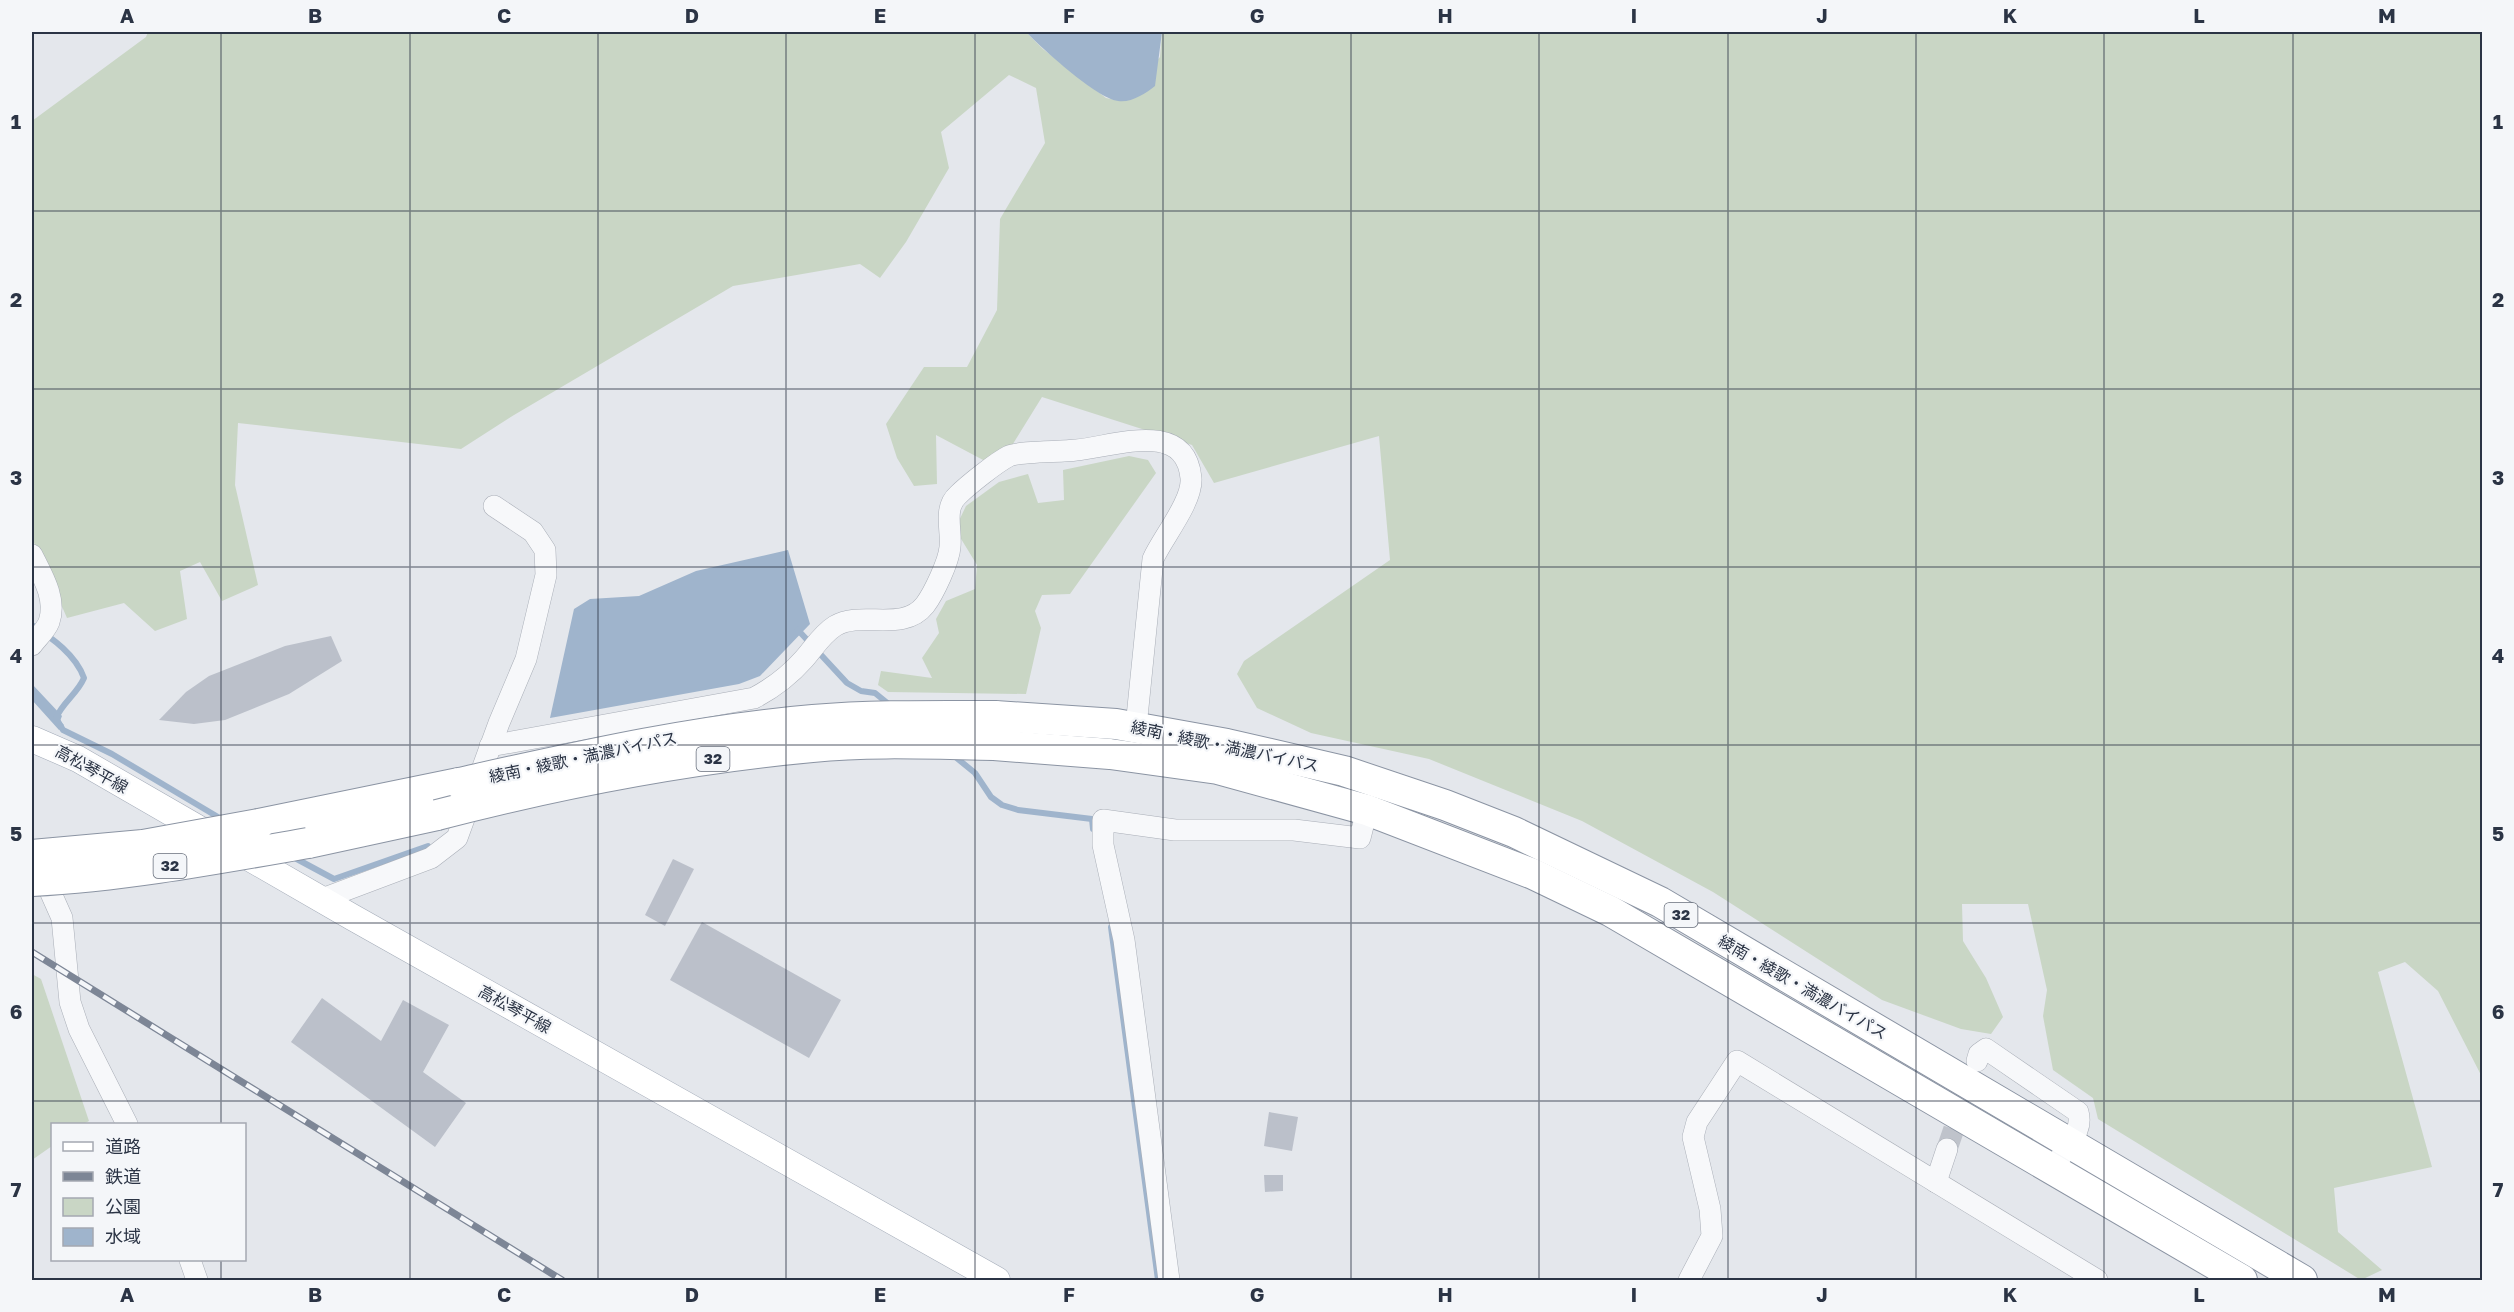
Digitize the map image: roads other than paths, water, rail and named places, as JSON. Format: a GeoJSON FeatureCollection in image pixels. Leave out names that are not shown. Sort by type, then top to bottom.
{"type":"FeatureCollection","features":[{"type":"Feature","properties":{"kind":"highway","name":"綾南・綾歌・満濃バイパス"},"geometry":{"type":"LineString","coordinates":[[32,855],[143,845],[459,783],[633,744],[721,730],[811,720],[881,715],[995,730],[1110,754],[1218,770],[1367,810],[1524,870],[1610,910],[2242,1281]]}},
{"type":"Feature","properties":{"kind":"highway","name":"綾南・綾歌・満濃バイパス"},"geometry":{"type":"LineString","coordinates":[[32,881],[75,879],[153,869],[308,843],[437,815],[501,798],[635,771],[722,757],[813,747],[882,743],[995,730],[1136,727],[1227,744],[1344,771],[1445,805],[1514,832],[1660,902],[2302,1281]]}},
{"type":"Feature","properties":{"kind":"main road","name":"高松琴平線"},"geometry":{"type":"LineString","coordinates":[[32,739],[78,759],[997,1281]]}},
{"type":"Feature","properties":{"kind":"street"},"geometry":{"type":"LineString","coordinates":[[490,746],[754,698],[774,688],[835,626],[852,621],[902,619],[924,606],[943,569],[950,548],[949,513],[956,496],[1010,456],[1082,450],[1138,440],[1159,441],[1176,449],[1186,461],[1191,479],[1188,498],[1161,541],[1153,559],[1136,727]]}},
{"type":"Feature","properties":{"kind":"street"},"geometry":{"type":"LineString","coordinates":[[322,899],[431,858],[457,838],[490,746],[526,659],[546,574],[545,550],[533,532],[494,506]]}},
{"type":"Feature","properties":{"kind":"street"},"geometry":{"type":"LineString","coordinates":[[32,555],[50,596],[51,611],[48,624],[39,636]]}},
{"type":"Feature","properties":{"kind":"street"},"geometry":{"type":"LineString","coordinates":[[1170,1281],[1124,940],[1103,845],[1103,820],[1174,831],[1294,830],[1360,838],[1367,810]]}},
{"type":"Feature","properties":{"kind":"street"},"geometry":{"type":"LineString","coordinates":[[32,865],[50,891],[62,918],[70,1002],[79,1029],[126,1123]]}},
{"type":"Feature","properties":{"kind":"street"},"geometry":{"type":"LineString","coordinates":[[1977,1061],[1979,1054],[1986,1049],[2078,1112],[2079,1129],[2053,1169]]}},
{"type":"Feature","properties":{"kind":"street"},"geometry":{"type":"LineString","coordinates":[[1689,1281],[1712,1236],[1710,1209],[1693,1137],[1697,1122],[1737,1061],[2097,1281]]}},
{"type":"Feature","properties":{"kind":"street"},"geometry":{"type":"LineString","coordinates":[[1936,1182],[1947,1149]]}},
{"type":"Feature","properties":{"kind":"street"},"geometry":{"type":"LineString","coordinates":[[190,1261],[197,1281]]}},
{"type":"Feature","properties":{"kind":"water"},"geometry":{"type":"Polygon","coordinates":[[[1026,32],[1162,32],[1155,86],[1128,101],[1108,98],[1070,72],[1026,32]]]}},
{"type":"Feature","properties":{"kind":"water"},"geometry":{"type":"Polygon","coordinates":[[[788,550],[810,624],[760,676],[739,684],[550,718],[574,609],[590,599],[639,596],[696,571],[788,550]]]}},
{"type":"Feature","properties":{"kind":"water"},"geometry":{"type":"Polygon","coordinates":[[[32,684],[62,716],[60,721],[64,725],[59,730],[32,700],[32,684]]]}},
{"type":"Feature","properties":{"kind":"waterway"},"geometry":{"type":"LineString","coordinates":[[32,625],[55,641],[69,655],[84,678],[56,718],[63,730],[112,754],[223,820]]}},
{"type":"Feature","properties":{"kind":"waterway"},"geometry":{"type":"LineString","coordinates":[[798,630],[847,683],[861,691],[875,693],[891,706]]}},
{"type":"Feature","properties":{"kind":"waterway"},"geometry":{"type":"LineString","coordinates":[[953,755],[975,773],[991,797],[1002,805],[1018,810],[1092,819],[1093,829]]}},
{"type":"Feature","properties":{"kind":"waterway"},"geometry":{"type":"LineString","coordinates":[[293,857],[334,879],[428,846]]}},
{"type":"Feature","properties":{"kind":"waterway"},"geometry":{"type":"LineString","coordinates":[[1111,927],[1158,1280]]}},
{"type":"Feature","properties":{"kind":"tunnel"},"geometry":{"type":"LineString","coordinates":[[1947,1149],[1963,1102]]}},
{"type":"Feature","properties":{"kind":"railway"},"geometry":{"type":"LineString","coordinates":[[32,952],[562,1280]]}}]}
